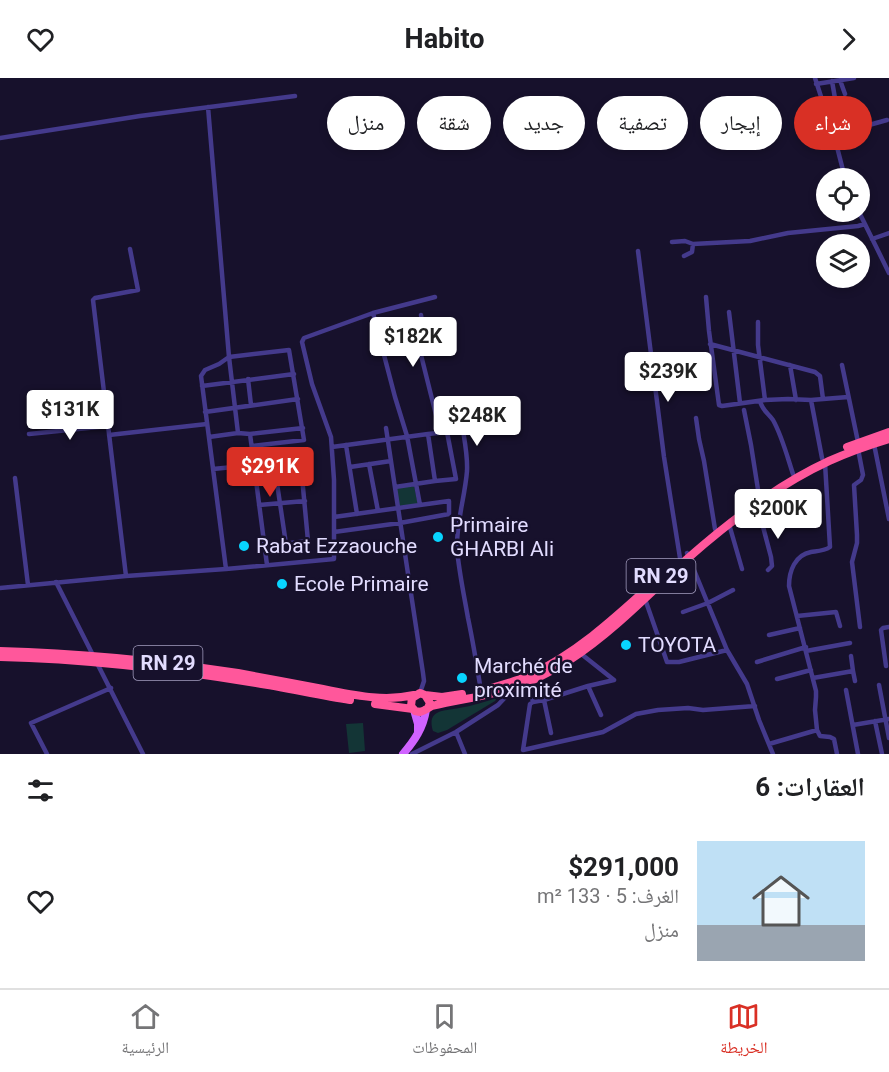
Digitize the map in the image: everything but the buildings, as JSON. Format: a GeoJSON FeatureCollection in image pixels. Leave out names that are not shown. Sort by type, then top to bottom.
{"type":"FeatureCollection","features":[{"type":"Feature","properties":{"kind":"highway","name":"RN 29"},"geometry":{"type":"LineString","coordinates":[[0,651],[196,667],[374,699],[420,695],[442,697],[481,691],[526,677],[576,648],[618,615],[715,530],[793,474],[889,432]]}},
{"type":"Feature","properties":{"kind":"highway","name":"RN 29"},"geometry":{"type":"LineString","coordinates":[[858,446],[889,439]]}},
{"type":"Feature","properties":{"kind":"highway","name":"RN 29"},"geometry":{"type":"LineString","coordinates":[[427,709],[501,692],[551,672],[580,653],[645,599],[685,556],[758,500],[823,460]]}},
{"type":"Feature","properties":{"kind":"highway","name":"RN 29"},"geometry":{"type":"LineString","coordinates":[[0,657],[95,659],[413,709]]}},
{"type":"Feature","properties":{"kind":"highway"},"geometry":{"type":"LineString","coordinates":[[420,695],[430,703],[427,709],[420,712],[413,709],[410,703],[420,695]]}},
{"type":"Feature","properties":{"kind":"main road"},"geometry":{"type":"LineString","coordinates":[[413,709],[418,724],[418,734]]}},
{"type":"Feature","properties":{"kind":"main road"},"geometry":{"type":"LineString","coordinates":[[404,754],[418,734],[427,709]]}},
{"type":"Feature","properties":{"kind":"street"},"geometry":{"type":"LineString","coordinates":[[821,96],[816,81],[854,78]]}},
{"type":"Feature","properties":{"kind":"street"},"geometry":{"type":"LineString","coordinates":[[840,80],[845,94]]}},
{"type":"Feature","properties":{"kind":"street"},"geometry":{"type":"LineString","coordinates":[[832,81],[835,96]]}},
{"type":"Feature","properties":{"kind":"street"},"geometry":{"type":"LineString","coordinates":[[0,138],[295,96]]}},
{"type":"Feature","properties":{"kind":"street"},"geometry":{"type":"LineString","coordinates":[[208,107],[229,357],[238,433]]}},
{"type":"Feature","properties":{"kind":"street"},"geometry":{"type":"LineString","coordinates":[[872,124],[887,120]]}},
{"type":"Feature","properties":{"kind":"street"},"geometry":{"type":"LineString","coordinates":[[837,150],[842,168]]}},
{"type":"Feature","properties":{"kind":"street"},"geometry":{"type":"LineString","coordinates":[[672,242],[685,241],[693,244],[750,241],[788,233],[865,224],[889,273]]}},
{"type":"Feature","properties":{"kind":"street"},"geometry":{"type":"LineString","coordinates":[[872,239],[889,233]]}},
{"type":"Feature","properties":{"kind":"street"},"geometry":{"type":"LineString","coordinates":[[684,256],[692,252],[693,244]]}},
{"type":"Feature","properties":{"kind":"street"},"geometry":{"type":"LineString","coordinates":[[126,576],[93,300],[138,290],[130,249]]}},
{"type":"Feature","properties":{"kind":"street"},"geometry":{"type":"LineString","coordinates":[[638,251],[664,457],[685,556],[708,603],[727,650],[747,684],[773,754]]}},
{"type":"Feature","properties":{"kind":"street"},"geometry":{"type":"LineString","coordinates":[[0,588],[334,559],[334,468],[331,436],[312,384],[302,342],[304,338],[373,312],[435,297]]}},
{"type":"Feature","properties":{"kind":"street"},"geometry":{"type":"LineString","coordinates":[[706,297],[719,405],[848,397]]}},
{"type":"Feature","properties":{"kind":"street"},"geometry":{"type":"LineString","coordinates":[[373,312],[407,436],[420,505]]}},
{"type":"Feature","properties":{"kind":"street"},"geometry":{"type":"LineString","coordinates":[[729,312],[740,403]]}},
{"type":"Feature","properties":{"kind":"street"},"geometry":{"type":"LineString","coordinates":[[421,315],[423,328],[415,331],[437,419]]}},
{"type":"Feature","properties":{"kind":"street"},"geometry":{"type":"LineString","coordinates":[[758,322],[764,411],[772,418],[793,474]]}},
{"type":"Feature","properties":{"kind":"street"},"geometry":{"type":"LineString","coordinates":[[710,344],[760,356],[818,374],[823,399]]}},
{"type":"Feature","properties":{"kind":"street"},"geometry":{"type":"LineString","coordinates":[[226,569],[201,376],[205,370],[229,357],[289,350],[304,440],[252,446]]}},
{"type":"Feature","properties":{"kind":"street"},"geometry":{"type":"LineString","coordinates":[[790,365],[796,400]]}},
{"type":"Feature","properties":{"kind":"street"},"geometry":{"type":"LineString","coordinates":[[842,365],[863,475],[861,480],[854,485],[857,543],[852,556],[860,627]]}},
{"type":"Feature","properties":{"kind":"street"},"geometry":{"type":"LineString","coordinates":[[202,386],[294,374]]}},
{"type":"Feature","properties":{"kind":"street"},"geometry":{"type":"LineString","coordinates":[[248,379],[251,405]]}},
{"type":"Feature","properties":{"kind":"street"},"geometry":{"type":"LineString","coordinates":[[205,412],[298,399]]}},
{"type":"Feature","properties":{"kind":"street"},"geometry":{"type":"LineString","coordinates":[[811,400],[823,460],[830,548],[803,554],[795,562],[790,572],[789,586],[813,678],[817,730],[820,736],[834,739],[837,754]]}},
{"type":"Feature","properties":{"kind":"street"},"geometry":{"type":"LineString","coordinates":[[744,410],[752,445],[758,500],[771,557],[772,566],[768,570]]}},
{"type":"Feature","properties":{"kind":"street"},"geometry":{"type":"LineString","coordinates":[[461,416],[468,455],[457,548],[481,691]]}},
{"type":"Feature","properties":{"kind":"street"},"geometry":{"type":"LineString","coordinates":[[696,418],[715,530]]}},
{"type":"Feature","properties":{"kind":"street"},"geometry":{"type":"LineString","coordinates":[[110,435],[207,424]]}},
{"type":"Feature","properties":{"kind":"street"},"geometry":{"type":"LineString","coordinates":[[29,434],[108,426]]}},
{"type":"Feature","properties":{"kind":"street"},"geometry":{"type":"LineString","coordinates":[[209,437],[303,428]]}},
{"type":"Feature","properties":{"kind":"street"},"geometry":{"type":"LineString","coordinates":[[386,428],[423,673],[420,695]]}},
{"type":"Feature","properties":{"kind":"street"},"geometry":{"type":"LineString","coordinates":[[332,447],[447,432],[456,478]]}},
{"type":"Feature","properties":{"kind":"street"},"geometry":{"type":"LineString","coordinates":[[250,434],[267,565]]}},
{"type":"Feature","properties":{"kind":"street"},"geometry":{"type":"LineString","coordinates":[[428,434],[435,482]]}},
{"type":"Feature","properties":{"kind":"street"},"geometry":{"type":"LineString","coordinates":[[874,444],[889,519]]}},
{"type":"Feature","properties":{"kind":"street"},"geometry":{"type":"LineString","coordinates":[[346,445],[357,514]]}},
{"type":"Feature","properties":{"kind":"street"},"geometry":{"type":"LineString","coordinates":[[213,469],[294,460],[302,466],[308,541],[264,546]]}},
{"type":"Feature","properties":{"kind":"street"},"geometry":{"type":"LineString","coordinates":[[350,467],[391,461]]}},
{"type":"Feature","properties":{"kind":"street"},"geometry":{"type":"LineString","coordinates":[[274,463],[286,544]]}},
{"type":"Feature","properties":{"kind":"street"},"geometry":{"type":"LineString","coordinates":[[369,464],[378,511]]}},
{"type":"Feature","properties":{"kind":"street"},"geometry":{"type":"LineString","coordinates":[[395,488],[466,477]]}},
{"type":"Feature","properties":{"kind":"street"},"geometry":{"type":"LineString","coordinates":[[15,478],[28,585]]}},
{"type":"Feature","properties":{"kind":"street"},"geometry":{"type":"LineString","coordinates":[[334,517],[463,499]]}},
{"type":"Feature","properties":{"kind":"street"},"geometry":{"type":"LineString","coordinates":[[259,505],[304,501]]}},
{"type":"Feature","properties":{"kind":"street"},"geometry":{"type":"LineString","coordinates":[[334,532],[448,514],[449,501]]}},
{"type":"Feature","properties":{"kind":"street"},"geometry":{"type":"LineString","coordinates":[[729,524],[742,569]]}},
{"type":"Feature","properties":{"kind":"street"},"geometry":{"type":"LineString","coordinates":[[56,582],[143,754]]}},
{"type":"Feature","properties":{"kind":"street"},"geometry":{"type":"LineString","coordinates":[[683,612],[708,603],[733,590]]}},
{"type":"Feature","properties":{"kind":"street"},"geometry":{"type":"LineString","coordinates":[[645,599],[667,662],[679,662],[727,650]]}},
{"type":"Feature","properties":{"kind":"street"},"geometry":{"type":"LineString","coordinates":[[797,616],[836,612],[840,626]]}},
{"type":"Feature","properties":{"kind":"street"},"geometry":{"type":"LineString","coordinates":[[886,666],[881,630],[889,627]]}},
{"type":"Feature","properties":{"kind":"street"},"geometry":{"type":"LineString","coordinates":[[769,635],[800,628]]}},
{"type":"Feature","properties":{"kind":"street"},"geometry":{"type":"LineString","coordinates":[[757,662],[806,649],[850,643]]}},
{"type":"Feature","properties":{"kind":"street"},"geometry":{"type":"LineString","coordinates":[[580,653],[614,680],[530,704],[523,750],[603,732],[636,714],[688,708],[703,710],[755,706]]}},
{"type":"Feature","properties":{"kind":"street"},"geometry":{"type":"LineString","coordinates":[[851,656],[855,681]]}},
{"type":"Feature","properties":{"kind":"street"},"geometry":{"type":"LineString","coordinates":[[777,679],[811,670]]}},
{"type":"Feature","properties":{"kind":"street"},"geometry":{"type":"LineString","coordinates":[[813,678],[853,671]]}},
{"type":"Feature","properties":{"kind":"street"},"geometry":{"type":"LineString","coordinates":[[528,682],[533,702]]}},
{"type":"Feature","properties":{"kind":"street"},"geometry":{"type":"LineString","coordinates":[[879,685],[889,738]]}},
{"type":"Feature","properties":{"kind":"street"},"geometry":{"type":"LineString","coordinates":[[588,686],[601,715]]}},
{"type":"Feature","properties":{"kind":"street"},"geometry":{"type":"LineString","coordinates":[[412,754],[456,732],[498,705],[516,687]]}},
{"type":"Feature","properties":{"kind":"street"},"geometry":{"type":"LineString","coordinates":[[47,754],[31,723],[111,688]]}},
{"type":"Feature","properties":{"kind":"street"},"geometry":{"type":"LineString","coordinates":[[846,690],[858,754]]}},
{"type":"Feature","properties":{"kind":"street"},"geometry":{"type":"LineString","coordinates":[[544,700],[551,733]]}},
{"type":"Feature","properties":{"kind":"street"},"geometry":{"type":"LineString","coordinates":[[853,725],[887,719]]}},
{"type":"Feature","properties":{"kind":"street"},"geometry":{"type":"LineString","coordinates":[[875,721],[882,754]]}},
{"type":"Feature","properties":{"kind":"street"},"geometry":{"type":"LineString","coordinates":[[769,744],[817,730]]}},
{"type":"Feature","properties":{"kind":"street"},"geometry":{"type":"LineString","coordinates":[[456,732],[465,754]]}},
{"type":"Feature","properties":{"kind":"green space"},"geometry":{"type":"Polygon","coordinates":[[[414,486],[418,504],[399,506],[396,488],[414,486]]]}},
{"type":"Feature","properties":{"kind":"green space"},"geometry":{"type":"Polygon","coordinates":[[[497,698],[447,730],[438,733],[433,731],[432,719],[438,712],[497,698]]]}},
{"type":"Feature","properties":{"kind":"green space"},"geometry":{"type":"Polygon","coordinates":[[[363,723],[365,751],[349,753],[346,724],[363,723]]]}},
{"type":"Feature","properties":{"kind":"place","name":"Primaire GHARBI Ali"},"geometry":{"type":"Point","coordinates":[438,537]}},
{"type":"Feature","properties":{"kind":"place","name":"Rabat Ezzaouche"},"geometry":{"type":"Point","coordinates":[244,546]}},
{"type":"Feature","properties":{"kind":"place","name":"Ecole Primaire"},"geometry":{"type":"Point","coordinates":[282,584]}},
{"type":"Feature","properties":{"kind":"place","name":"TOYOTA"},"geometry":{"type":"Point","coordinates":[626,645]}},
{"type":"Feature","properties":{"kind":"place","name":"Marché de proximité"},"geometry":{"type":"Point","coordinates":[462,678]}}]}
